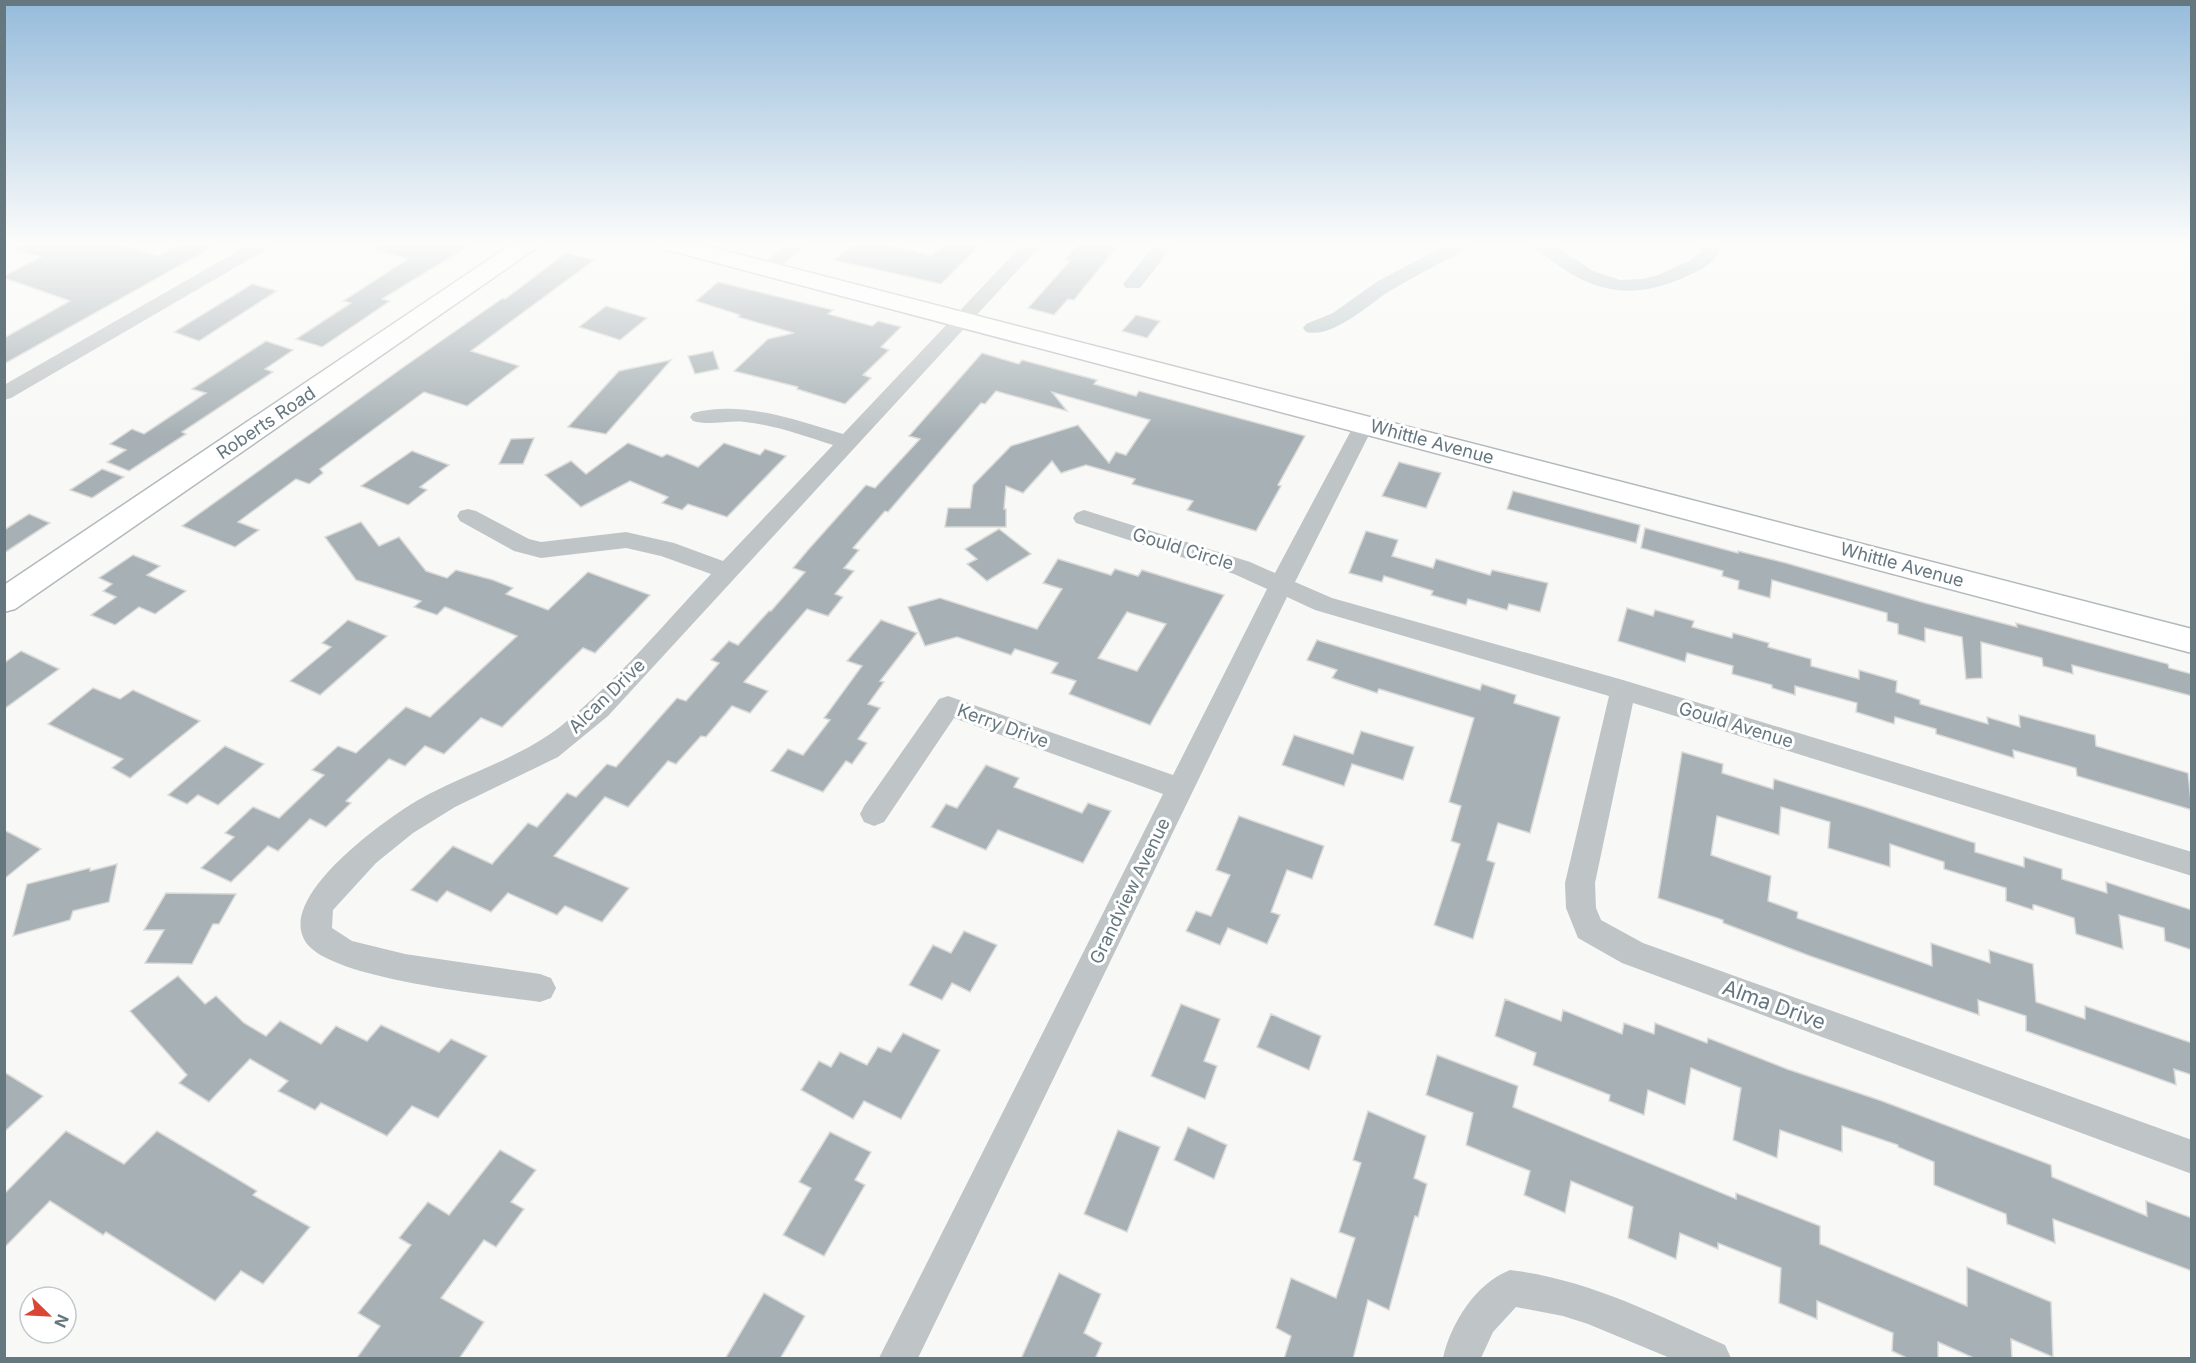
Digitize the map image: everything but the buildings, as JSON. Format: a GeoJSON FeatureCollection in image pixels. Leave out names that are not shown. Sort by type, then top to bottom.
{"type":"FeatureCollection","features":[{"type":"Feature","properties":{"kind":"street"},"geometry":{"type":"LineString","coordinates":[[4,394],[153,308]]}},
{"type":"Feature","properties":{"kind":"street","name":"Roberts Road"},"geometry":{"type":"LineString","coordinates":[[4,602],[434,308]]}},
{"type":"Feature","properties":{"kind":"street","name":"Whittle Avenue"},"geometry":{"type":"LineString","coordinates":[[914,308],[2192,641]]}},
{"type":"Feature","properties":{"kind":"street","name":"Alcan Drive"},"geometry":{"type":"LineString","coordinates":[[540,988],[405,968],[345,953],[319,936],[315,922],[318,909],[327,894],[350,869],[407,821],[442,800],[542,753],[570,734],[599,709],[975,308]]}},
{"type":"Feature","properties":{"kind":"street"},"geometry":{"type":"LineString","coordinates":[[700,417],[743,415],[772,420],[847,442]]}},
{"type":"Feature","properties":{"kind":"street","name":"Grandview Avenue"},"geometry":{"type":"LineString","coordinates":[[898,1359],[1281,585],[1364,424]]}},
{"type":"Feature","properties":{"kind":"street"},"geometry":{"type":"LineString","coordinates":[[468,516],[522,545],[541,550],[626,540],[666,549],[727,571]]}},
{"type":"Feature","properties":{"kind":"street","name":"Gould Circle"},"geometry":{"type":"LineString","coordinates":[[1084,518],[1242,568],[1281,585]]}},
{"type":"Feature","properties":{"kind":"street","name":"Gould Avenue"},"geometry":{"type":"LineString","coordinates":[[1281,585],[1324,604],[1623,690],[2192,864]]}},
{"type":"Feature","properties":{"kind":"street","name":"Alma Drive"},"geometry":{"type":"LineString","coordinates":[[1623,690],[1580,883],[1581,908],[1589,929],[1633,953],[2192,1157]]}},
{"type":"Feature","properties":{"kind":"street","name":"Kerry Drive"},"geometry":{"type":"LineString","coordinates":[[874,814],[948,706],[1181,789]]}},
{"type":"Feature","properties":{"kind":"street"},"geometry":{"type":"LineString","coordinates":[[1462,1359],[1466,1341],[1487,1309],[1510,1288],[1537,1290],[1575,1300],[1712,1359]]}},
{"type":"Feature","properties":{"kind":"waterway"},"geometry":{"type":"LineString","coordinates":[[1313,328],[1340,317],[1353,308]]}}]}
